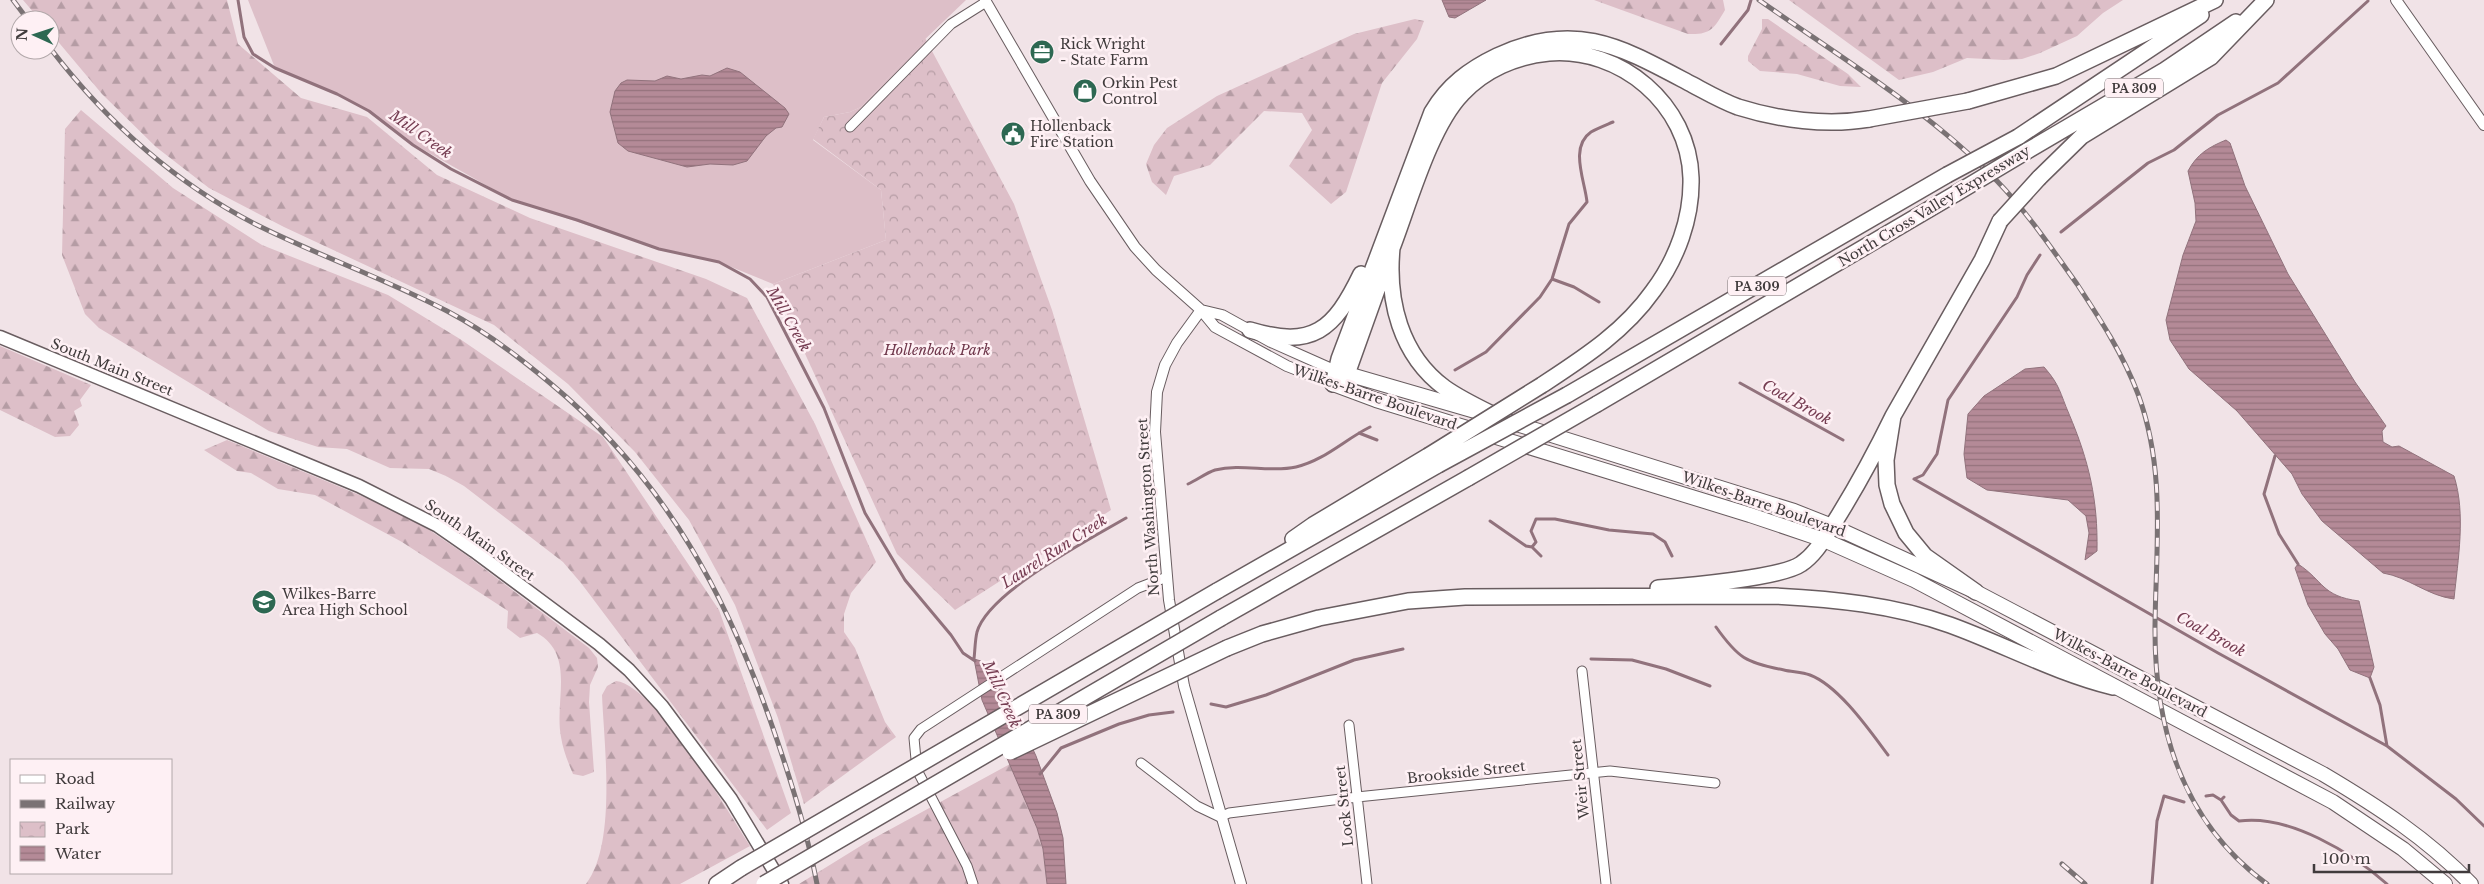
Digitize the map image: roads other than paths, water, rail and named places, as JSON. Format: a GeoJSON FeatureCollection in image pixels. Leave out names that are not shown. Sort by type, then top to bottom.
{"type":"FeatureCollection","features":[{"type":"Feature","properties":{"kind":"highway"},"geometry":{"type":"LineString","coordinates":[[1338,376],[1407,173],[1432,112],[1440,98],[1456,82],[1485,62],[1511,49],[1558,38],[1582,39],[1612,45],[1725,101],[1765,114],[1818,122],[1869,119],[1968,101],[2056,76],[2216,0]]}},
{"type":"Feature","properties":{"kind":"highway","name":"North Cross Valley Expressway"},"geometry":{"type":"LineString","coordinates":[[1433,461],[1567,395],[2018,137],[2222,0]]}},
{"type":"Feature","properties":{"kind":"highway"},"geometry":{"type":"LineString","coordinates":[[1533,598],[1673,587],[1778,572],[1800,565],[1814,553],[1824,540],[1856,488],[1893,416],[1982,260],[2000,221],[2039,178],[2082,136],[2211,57],[2265,0]]}},
{"type":"Feature","properties":{"kind":"highway","name":"North Cross Valley Expressway"},"geometry":{"type":"LineString","coordinates":[[895,810],[1220,618],[1597,404],[2165,70],[2265,0]]}},
{"type":"Feature","properties":{"kind":"highway"},"geometry":{"type":"LineString","coordinates":[[1338,376],[1442,122],[1461,94],[1488,73],[1507,63],[1527,56],[1554,52],[1582,54],[1621,68],[1646,85],[1656,95],[1675,122],[1688,154],[1691,177],[1691,197],[1684,230],[1664,274],[1654,290],[1628,321],[1598,348],[1433,461]]}},
{"type":"Feature","properties":{"kind":"highway"},"geometry":{"type":"LineString","coordinates":[[1250,330],[1284,339],[1303,336],[1324,328],[1333,320],[1350,297],[1362,271],[1390,196],[1407,173]]}},
{"type":"Feature","properties":{"kind":"highway"},"geometry":{"type":"LineString","coordinates":[[1392,248],[1390,268],[1393,303],[1401,332],[1412,351],[1427,371],[1443,387],[1502,419]]}},
{"type":"Feature","properties":{"kind":"highway"},"geometry":{"type":"LineString","coordinates":[[1893,416],[1886,460],[1887,485],[1899,520],[1925,556],[1976,592]]}},
{"type":"Feature","properties":{"kind":"highway","name":"PA 309"},"geometry":{"type":"LineString","coordinates":[[715,884],[1237,580],[1433,461]]}},
{"type":"Feature","properties":{"kind":"highway"},"geometry":{"type":"LineString","coordinates":[[895,810],[1145,685],[1227,648],[1262,634],[1360,609],[1408,601],[1465,597],[1775,596],[1854,602],[1895,610],[1950,625],[2079,679],[2112,687]]}},
{"type":"Feature","properties":{"kind":"highway","name":"PA 309"},"geometry":{"type":"LineString","coordinates":[[764,884],[895,810]]}},
{"type":"Feature","properties":{"kind":"main road","name":"South Main Street"},"geometry":{"type":"LineString","coordinates":[[0,337],[358,486],[413,512],[474,551],[599,644],[629,670],[662,706],[731,798],[782,884]]}},
{"type":"Feature","properties":{"kind":"main road","name":"Wilkes-Barre Boulevard"},"geometry":{"type":"LineString","coordinates":[[1338,376],[1502,419],[1746,495],[1832,526],[1976,592],[2347,788],[2425,841],[2471,884]]}},
{"type":"Feature","properties":{"kind":"main road","name":"Wilkes-Barre Boulevard"},"geometry":{"type":"LineString","coordinates":[[1338,376],[1376,400],[1824,540],[1914,580],[2112,687],[2333,802],[2403,849],[2445,884]]}},
{"type":"Feature","properties":{"kind":"street"},"geometry":{"type":"LineString","coordinates":[[2396,0],[2484,125]]}},
{"type":"Feature","properties":{"kind":"street"},"geometry":{"type":"LineString","coordinates":[[850,127],[951,24],[986,1],[1090,181],[1112,214],[1156,270],[1200,310]]}},
{"type":"Feature","properties":{"kind":"street","name":"Wilkes-Barre Boulevard"},"geometry":{"type":"LineString","coordinates":[[1200,310],[1222,315],[1338,376]]}},
{"type":"Feature","properties":{"kind":"street","name":"Wilkes-Barre Boulevard"},"geometry":{"type":"LineString","coordinates":[[1200,310],[1215,328],[1287,366],[1338,376]]}},
{"type":"Feature","properties":{"kind":"street","name":"North Washington Street"},"geometry":{"type":"LineString","coordinates":[[1200,310],[1171,353],[1160,378],[1156,403],[1155,432],[1167,577],[1184,686],[1220,817],[1241,884]]}},
{"type":"Feature","properties":{"kind":"street"},"geometry":{"type":"LineString","coordinates":[[973,884],[967,866],[917,770],[914,738],[921,729],[1138,588],[1167,577]]}},
{"type":"Feature","properties":{"kind":"street","name":"Weir Street"},"geometry":{"type":"LineString","coordinates":[[1582,671],[1606,884]]}},
{"type":"Feature","properties":{"kind":"street","name":"Lock Street"},"geometry":{"type":"LineString","coordinates":[[1349,725],[1367,884]]}},
{"type":"Feature","properties":{"kind":"street"},"geometry":{"type":"LineString","coordinates":[[1141,763],[1197,806],[1220,817]]}},
{"type":"Feature","properties":{"kind":"street","name":"Brookside Street"},"geometry":{"type":"LineString","coordinates":[[1220,817],[1230,813],[1357,797],[1592,772],[1610,771],[1715,783]]}},
{"type":"Feature","properties":{"kind":"water"},"geometry":{"type":"Polygon","coordinates":[[[1442,0],[1486,0],[1455,18],[1449,17],[1442,0]]]}},
{"type":"Feature","properties":{"kind":"water"},"geometry":{"type":"Polygon","coordinates":[[[727,68],[740,72],[785,108],[789,114],[782,127],[776,128],[766,136],[747,161],[733,165],[710,164],[687,167],[628,151],[618,143],[610,112],[615,91],[621,83],[627,80],[655,81],[667,76],[681,79],[702,75],[710,76],[727,68]]]}},
{"type":"Feature","properties":{"kind":"water"},"geometry":{"type":"Polygon","coordinates":[[[2226,140],[2230,143],[2245,186],[2288,274],[2355,382],[2386,426],[2382,431],[2383,442],[2392,447],[2399,446],[2454,476],[2460,506],[2460,521],[2454,599],[2435,594],[2401,578],[2383,573],[2322,521],[2302,494],[2292,474],[2237,411],[2189,369],[2170,340],[2166,320],[2183,255],[2196,221],[2195,203],[2188,171],[2195,160],[2204,152],[2226,140]]]}},
{"type":"Feature","properties":{"kind":"water"},"geometry":{"type":"Polygon","coordinates":[[[2044,367],[2057,384],[2082,448],[2091,481],[2096,515],[2097,551],[2085,560],[2089,533],[2086,516],[2068,500],[1987,490],[1967,478],[1964,454],[1968,414],[1984,396],[2025,369],[2044,367]]]}},
{"type":"Feature","properties":{"kind":"water"},"geometry":{"type":"Polygon","coordinates":[[[2298,564],[2330,592],[2337,596],[2359,601],[2374,667],[2370,678],[2350,670],[2338,649],[2325,634],[2308,605],[2295,568],[2298,564]]]}},
{"type":"Feature","properties":{"kind":"water"},"geometry":{"type":"Polygon","coordinates":[[[974,659],[981,661],[1011,701],[1036,756],[1057,813],[1063,838],[1066,884],[1047,884],[1043,849],[1037,828],[982,700],[974,659]]]}},
{"type":"Feature","properties":{"kind":"waterway","name":"Mill Creek"},"geometry":{"type":"LineString","coordinates":[[238,0],[244,37],[253,54],[275,68],[337,94],[369,111],[413,145],[451,169],[512,200],[577,220],[659,249],[719,262],[750,279],[767,297],[824,408],[865,513],[905,580],[951,635],[963,653],[975,661]]}},
{"type":"Feature","properties":{"kind":"waterway","name":"Laurel Run Creek"},"geometry":{"type":"LineString","coordinates":[[1721,44],[1748,10],[1751,0]]}},
{"type":"Feature","properties":{"kind":"waterway"},"geometry":{"type":"LineString","coordinates":[[2061,232],[2148,163],[2174,150],[2218,115],[2278,83],[2368,1]]}},
{"type":"Feature","properties":{"kind":"waterway","name":"Laurel Run Creek"},"geometry":{"type":"LineString","coordinates":[[1455,370],[1486,352],[1540,297],[1552,279],[1569,224],[1587,202],[1580,165],[1581,146],[1584,138],[1591,132],[1613,122]]}},
{"type":"Feature","properties":{"kind":"waterway"},"geometry":{"type":"LineString","coordinates":[[1914,479],[1923,475],[1937,454],[1948,400],[2017,297],[2027,275],[2040,255]]}},
{"type":"Feature","properties":{"kind":"waterway","name":"Coal Brook"},"geometry":{"type":"LineString","coordinates":[[1552,279],[1574,287],[1599,302]]}},
{"type":"Feature","properties":{"kind":"waterway","name":"Coal Brook"},"geometry":{"type":"LineString","coordinates":[[1740,383],[1843,440]]}},
{"type":"Feature","properties":{"kind":"waterway","name":"Laurel Run Creek"},"geometry":{"type":"LineString","coordinates":[[1188,484],[1212,471],[1225,468],[1286,469],[1306,464],[1325,455],[1370,427]]}},
{"type":"Feature","properties":{"kind":"waterway"},"geometry":{"type":"LineString","coordinates":[[1359,433],[1377,440]]}},
{"type":"Feature","properties":{"kind":"waterway"},"geometry":{"type":"LineString","coordinates":[[2275,456],[2264,494],[2279,534],[2298,564]]}},
{"type":"Feature","properties":{"kind":"waterway","name":"Coal Brook"},"geometry":{"type":"LineString","coordinates":[[1914,479],[2218,653],[2387,746],[2456,799],[2484,826]]}},
{"type":"Feature","properties":{"kind":"waterway","name":"Laurel Run Creek"},"geometry":{"type":"LineString","coordinates":[[974,659],[977,632],[985,616],[1000,600],[1042,568],[1126,518]]}},
{"type":"Feature","properties":{"kind":"waterway"},"geometry":{"type":"LineString","coordinates":[[1490,521],[1526,546],[1532,547],[1536,542],[1531,531],[1536,519],[1555,519],[1609,530],[1653,534],[1665,542],[1672,556]]}},
{"type":"Feature","properties":{"kind":"waterway"},"geometry":{"type":"LineString","coordinates":[[1532,547],[1541,556]]}},
{"type":"Feature","properties":{"kind":"waterway"},"geometry":{"type":"LineString","coordinates":[[1716,627],[1731,646],[1744,658],[1760,665],[1810,675],[1832,689],[1853,710],[1888,755]]}},
{"type":"Feature","properties":{"kind":"waterway"},"geometry":{"type":"LineString","coordinates":[[1211,704],[1226,707],[1266,695],[1354,660],[1403,649]]}},
{"type":"Feature","properties":{"kind":"waterway"},"geometry":{"type":"LineString","coordinates":[[1591,659],[1632,660],[1666,669],[1710,686]]}},
{"type":"Feature","properties":{"kind":"waterway"},"geometry":{"type":"LineString","coordinates":[[2370,678],[2380,705],[2387,746]]}},
{"type":"Feature","properties":{"kind":"waterway"},"geometry":{"type":"LineString","coordinates":[[1040,774],[1061,748],[1119,724],[1149,715],[1173,712]]}},
{"type":"Feature","properties":{"kind":"waterway"},"geometry":{"type":"LineString","coordinates":[[2206,796],[2213,795],[2221,800],[2224,797]]}},
{"type":"Feature","properties":{"kind":"waterway"},"geometry":{"type":"LineString","coordinates":[[2152,884],[2157,821],[2164,796],[2184,802]]}},
{"type":"Feature","properties":{"kind":"waterway"},"geometry":{"type":"LineString","coordinates":[[2221,800],[2231,815],[2239,821],[2258,820],[2278,824],[2319,838],[2356,860],[2387,884]]}},
{"type":"Feature","properties":{"kind":"railway"},"geometry":{"type":"LineString","coordinates":[[13,0],[20,10]]}},
{"type":"Feature","properties":{"kind":"railway"},"geometry":{"type":"LineString","coordinates":[[1759,0],[1883,85],[1970,155],[1997,181],[2029,218],[2077,284],[2110,337],[2138,394],[2153,451],[2157,508],[2156,663],[2160,700],[2167,735],[2178,769],[2194,801],[2213,831],[2237,859],[2267,884]]}},
{"type":"Feature","properties":{"kind":"railway"},"geometry":{"type":"LineString","coordinates":[[60,60],[94,101],[118,125],[170,170],[198,190],[257,225],[424,299],[488,335],[550,383],[591,420],[628,460],[660,501],[689,545],[715,591],[738,639],[759,688],[789,776],[805,830],[817,884]]}},
{"type":"Feature","properties":{"kind":"railway"},"geometry":{"type":"LineString","coordinates":[[2062,864],[2085,884]]}},
{"type":"Feature","properties":{"kind":"place","name":"Rick Wright - State Farm"},"geometry":{"type":"Point","coordinates":[1042,52]}},
{"type":"Feature","properties":{"kind":"place","name":"Orkin Pest Control"},"geometry":{"type":"Point","coordinates":[1085,91]}},
{"type":"Feature","properties":{"kind":"place","name":"Hollenback Fire Station"},"geometry":{"type":"Point","coordinates":[1013,134]}},
{"type":"Feature","properties":{"kind":"place","name":"Wilkes-Barre Area High School"},"geometry":{"type":"Point","coordinates":[264,602]}},
{"type":"Feature","properties":{"kind":"park label","name":"Hollenback Park"},"geometry":{"type":"Point","coordinates":[937,350]}}]}
